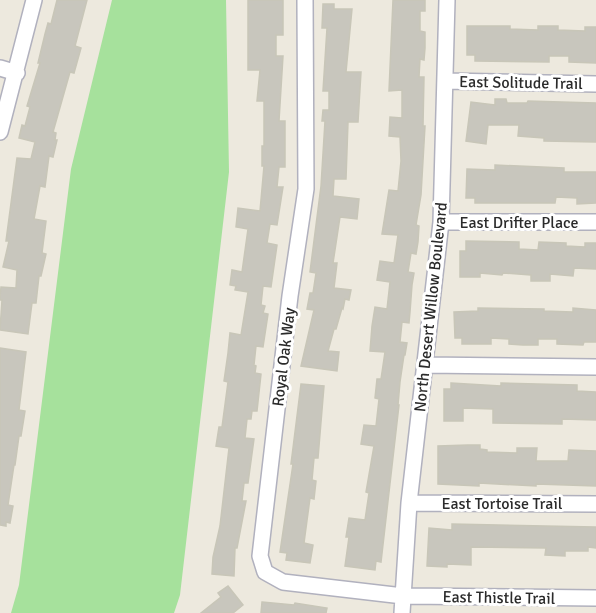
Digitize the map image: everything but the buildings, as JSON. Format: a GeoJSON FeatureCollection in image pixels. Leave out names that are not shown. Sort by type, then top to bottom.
{"type":"FeatureCollection","features":[{"type":"Feature","properties":{"kind":"street"},"geometry":{"type":"LineString","coordinates":[[0,132],[34,0]]}},
{"type":"Feature","properties":{"kind":"street","name":"Royal Oak Way"},"geometry":{"type":"LineString","coordinates":[[305,0],[306,189],[290,296],[260,556],[265,572],[283,582],[403,596]]}},
{"type":"Feature","properties":{"kind":"street","name":"North Desert Willow Boulevard"},"geometry":{"type":"LineString","coordinates":[[402,613],[408,503],[441,222],[447,0]]}},
{"type":"Feature","properties":{"kind":"street"},"geometry":{"type":"LineString","coordinates":[[0,68],[17,73]]}},
{"type":"Feature","properties":{"kind":"street","name":"East Solitude Trail"},"geometry":{"type":"LineString","coordinates":[[445,81],[596,84]]}},
{"type":"Feature","properties":{"kind":"street","name":"East Drifter Place"},"geometry":{"type":"LineString","coordinates":[[441,222],[596,222]]}},
{"type":"Feature","properties":{"kind":"street"},"geometry":{"type":"LineString","coordinates":[[425,365],[596,367]]}},
{"type":"Feature","properties":{"kind":"street","name":"East Tortoise Trail"},"geometry":{"type":"LineString","coordinates":[[408,503],[596,504]]}},
{"type":"Feature","properties":{"kind":"street","name":"East Thistle Trail"},"geometry":{"type":"LineString","coordinates":[[403,596],[596,598]]}},
{"type":"Feature","properties":{"kind":"green space"},"geometry":{"type":"Polygon","coordinates":[[[112,0],[226,0],[229,172],[180,595],[174,613],[11,613],[19,585],[71,169],[112,0]]]}}]}
